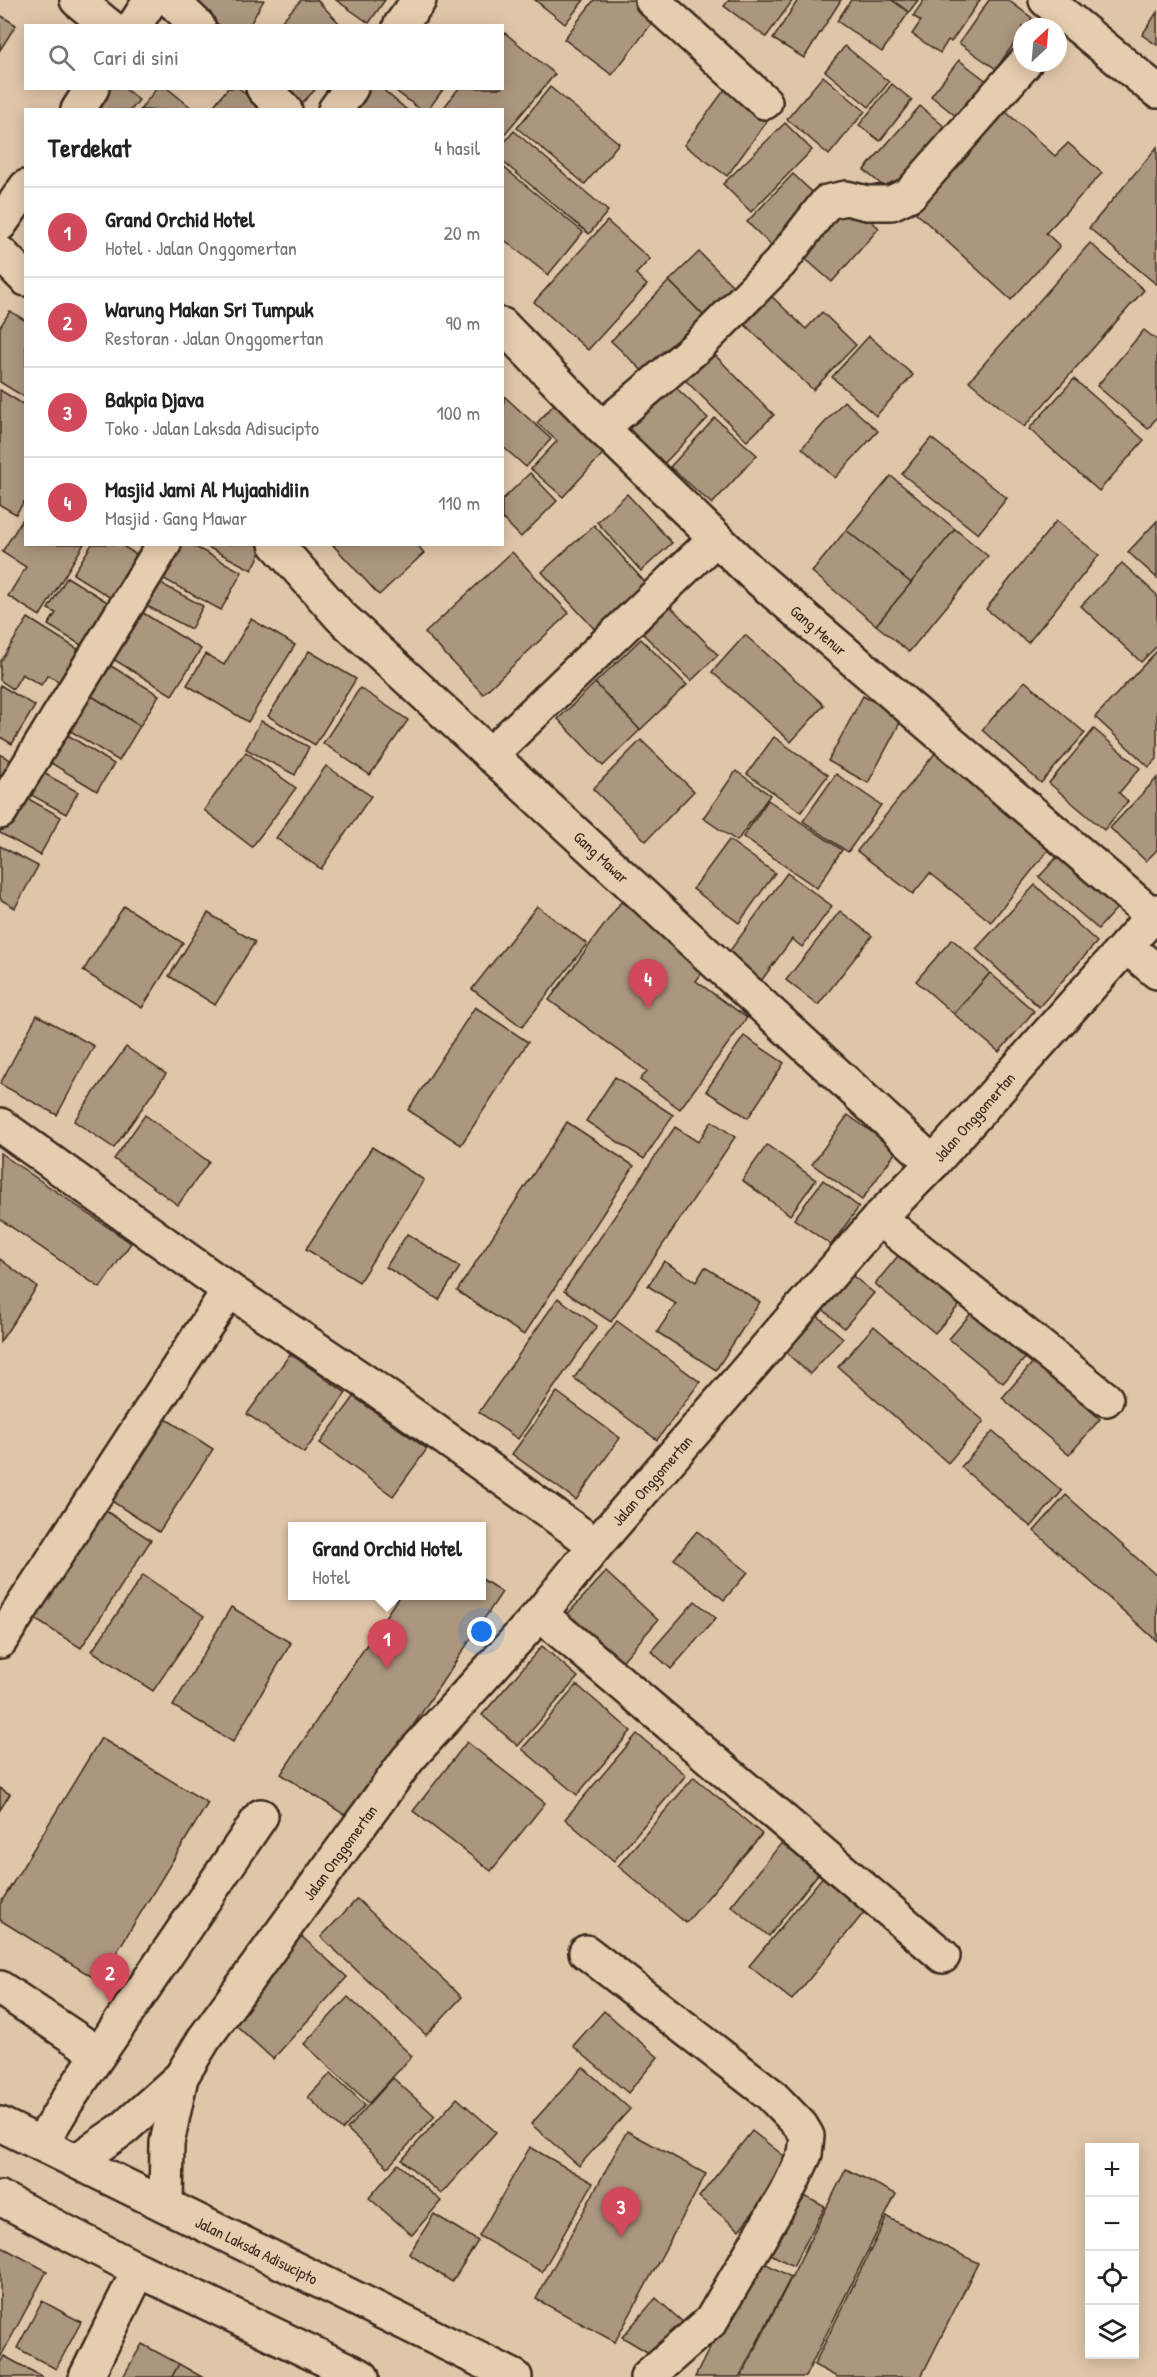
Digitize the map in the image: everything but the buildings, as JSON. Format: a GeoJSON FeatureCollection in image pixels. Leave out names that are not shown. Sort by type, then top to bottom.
{"type":"FeatureCollection","features":[{"type":"Feature","properties":{"kind":"main road"},"geometry":{"type":"LineString","coordinates":[[77,0],[107,24]]}},
{"type":"Feature","properties":{"kind":"main road"},"geometry":{"type":"LineString","coordinates":[[135,24],[151,0]]}},
{"type":"Feature","properties":{"kind":"main road"},"geometry":{"type":"LineString","coordinates":[[171,0],[196,24]]}},
{"type":"Feature","properties":{"kind":"main road"},"geometry":{"type":"LineString","coordinates":[[401,24],[419,0]]}},
{"type":"Feature","properties":{"kind":"main road"},"geometry":{"type":"LineString","coordinates":[[652,0],[765,102]]}},
{"type":"Feature","properties":{"kind":"main road"},"geometry":{"type":"LineString","coordinates":[[1064,12],[1157,91]]}},
{"type":"Feature","properties":{"kind":"main road"},"geometry":{"type":"LineString","coordinates":[[602,428],[707,337],[780,263],[827,202],[846,198],[867,203],[891,203],[910,194],[1017,72]]}},
{"type":"Feature","properties":{"kind":"main road"},"geometry":{"type":"LineString","coordinates":[[79,108],[91,90]]}},
{"type":"Feature","properties":{"kind":"main road"},"geometry":{"type":"LineString","coordinates":[[266,90],[283,108]]}},
{"type":"Feature","properties":{"kind":"main road"},"geometry":{"type":"LineString","coordinates":[[336,108],[350,90]]}},
{"type":"Feature","properties":{"kind":"main road"},"geometry":{"type":"LineString","coordinates":[[0,224],[24,190]]}},
{"type":"Feature","properties":{"kind":"main road"},"geometry":{"type":"LineString","coordinates":[[0,253],[24,277]]}},
{"type":"Feature","properties":{"kind":"main road","name":"Gang Menur"},"geometry":{"type":"LineString","coordinates":[[504,327],[602,428],[753,574],[1155,913]]}},
{"type":"Feature","properties":{"kind":"main road"},"geometry":{"type":"LineString","coordinates":[[490,755],[715,539]]}},
{"type":"Feature","properties":{"kind":"main road"},"geometry":{"type":"LineString","coordinates":[[0,812],[163,546]]}},
{"type":"Feature","properties":{"kind":"main road","name":"Gang Mawar"},"geometry":{"type":"LineString","coordinates":[[278,546],[340,616],[933,1163]]}},
{"type":"Feature","properties":{"kind":"main road","name":"Jalan Onggomertan"},"geometry":{"type":"LineString","coordinates":[[181,2077],[204,2039],[408,1759],[540,1614],[596,1545],[879,1218],[933,1163],[1155,913]]}},
{"type":"Feature","properties":{"kind":"main road"},"geometry":{"type":"LineString","coordinates":[[1126,946],[1157,972]]}},
{"type":"Feature","properties":{"kind":"main road"},"geometry":{"type":"LineString","coordinates":[[0,1125],[229,1290],[373,1387],[596,1545]]}},
{"type":"Feature","properties":{"kind":"main road"},"geometry":{"type":"LineString","coordinates":[[879,1218],[1106,1398]]}},
{"type":"Feature","properties":{"kind":"main road"},"geometry":{"type":"LineString","coordinates":[[0,1641],[229,1290]]}},
{"type":"Feature","properties":{"kind":"main road"},"geometry":{"type":"LineString","coordinates":[[540,1614],[943,1956]]}},
{"type":"Feature","properties":{"kind":"main road"},"geometry":{"type":"LineString","coordinates":[[41,2144],[99,2054],[261,1815]]}},
{"type":"Feature","properties":{"kind":"main road"},"geometry":{"type":"LineString","coordinates":[[586,1952],[770,2094],[801,2126],[807,2136],[805,2154],[790,2186],[711,2321],[647,2377]]}},
{"type":"Feature","properties":{"kind":"main road"},"geometry":{"type":"LineString","coordinates":[[0,1988],[99,2054]]}},
{"type":"Feature","properties":{"kind":"main road"},"geometry":{"type":"LineString","coordinates":[[76,2161],[123,2128],[181,2077]]}},
{"type":"Feature","properties":{"kind":"main road"},"geometry":{"type":"LineString","coordinates":[[166,2205],[166,2143],[181,2077]]}},
{"type":"Feature","properties":{"kind":"main road","name":"Jalan Laksda Adisucipto"},"geometry":{"type":"LineString","coordinates":[[0,2124],[515,2377]]}},
{"type":"Feature","properties":{"kind":"main road"},"geometry":{"type":"LineString","coordinates":[[0,2198],[139,2270],[362,2377]]}},
{"type":"Feature","properties":{"kind":"main road"},"geometry":{"type":"LineString","coordinates":[[86,2377],[139,2270]]}},
{"type":"Feature","properties":{"kind":"place","name":"Masjid Jami Al Mujaahidiin"},"geometry":{"type":"Point","coordinates":[648,1009]}},
{"type":"Feature","properties":{"kind":"place","name":"Grand Orchid Hotel"},"geometry":{"type":"Point","coordinates":[387,1669]}},
{"type":"Feature","properties":{"kind":"place","name":"Warung Makan Sri Tumpuk"},"geometry":{"type":"Point","coordinates":[110,2003]}},
{"type":"Feature","properties":{"kind":"place","name":"Bakpia Djava"},"geometry":{"type":"Point","coordinates":[621,2237]}}]}
